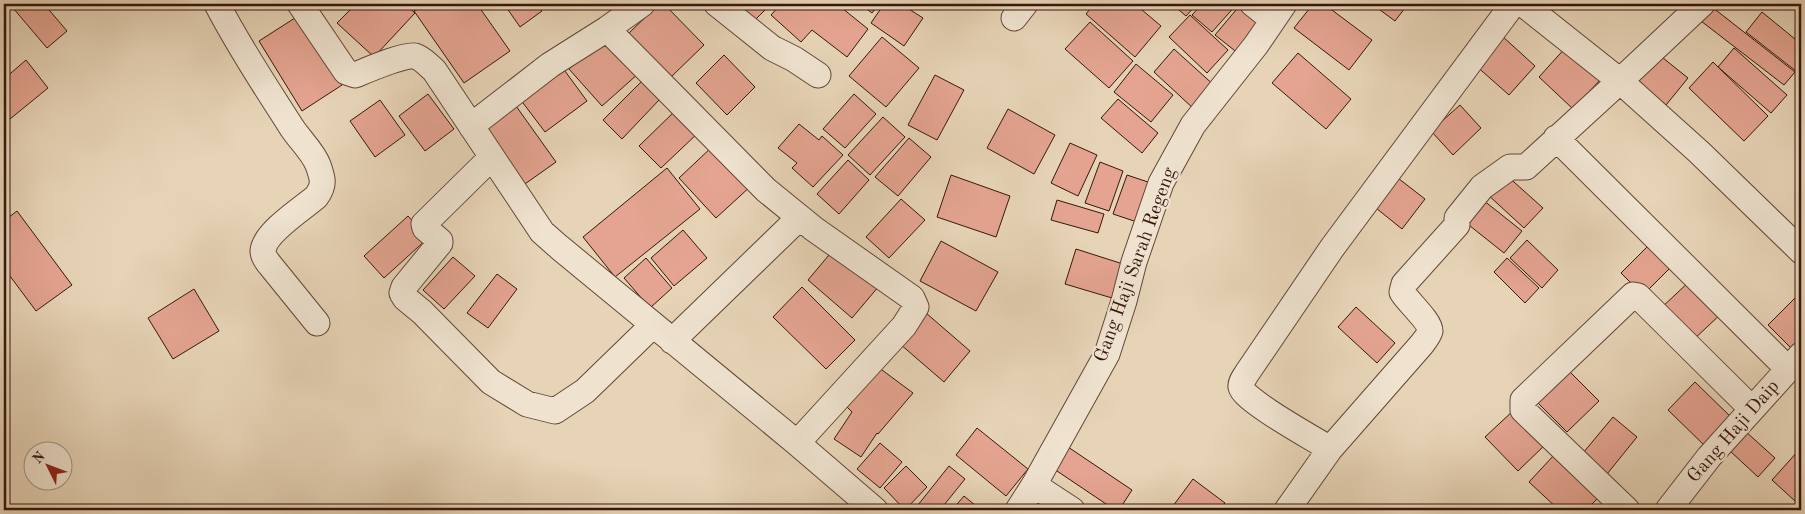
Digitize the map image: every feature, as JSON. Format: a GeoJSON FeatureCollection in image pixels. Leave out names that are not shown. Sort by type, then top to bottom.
{"type":"FeatureCollection","features":[{"type":"Feature","properties":{"kind":"street"},"geometry":{"type":"LineString","coordinates":[[217,4],[232,33],[294,130],[318,163],[323,184],[320,191],[316,197],[274,231],[263,251],[270,265],[317,322]]}},
{"type":"Feature","properties":{"kind":"street"},"geometry":{"type":"LineString","coordinates":[[300,4],[346,72],[355,75],[403,56],[414,55],[423,60],[434,70],[542,232],[875,510]]}},
{"type":"Feature","properties":{"kind":"street"},"geometry":{"type":"LineString","coordinates":[[471,126],[550,66],[642,4]]}},
{"type":"Feature","properties":{"kind":"street"},"geometry":{"type":"LineString","coordinates":[[716,4],[772,48],[794,59],[818,75]]}},
{"type":"Feature","properties":{"kind":"street"},"geometry":{"type":"LineString","coordinates":[[1253,4],[1279,12]]}},
{"type":"Feature","properties":{"kind":"street"},"geometry":{"type":"LineString","coordinates":[[1330,449],[1257,404],[1241,389],[1241,383],[1332,248],[1513,4]]}},
{"type":"Feature","properties":{"kind":"street"},"geometry":{"type":"LineString","coordinates":[[1523,4],[1620,82],[1699,152],[1801,251]]}},
{"type":"Feature","properties":{"kind":"street"},"geometry":{"type":"LineString","coordinates":[[1287,510],[1330,449],[1430,333],[1430,328],[1426,321],[1407,301],[1402,292],[1404,284],[1457,225],[1456,218],[1482,187],[1510,167],[1526,166],[1620,82],[1702,4]]}},
{"type":"Feature","properties":{"kind":"street","name":"Gang Haji Sarah Regeng"},"geometry":{"type":"LineString","coordinates":[[1018,510],[1034,485],[1107,354],[1134,262],[1161,183],[1193,125],[1256,45],[1279,12]]}},
{"type":"Feature","properties":{"kind":"street"},"geometry":{"type":"LineString","coordinates":[[607,29],[766,190],[799,218],[912,298],[916,307],[904,326],[797,443]]}},
{"type":"Feature","properties":{"kind":"street"},"geometry":{"type":"LineString","coordinates":[[1556,138],[1795,362]]}},
{"type":"Feature","properties":{"kind":"street"},"geometry":{"type":"LineString","coordinates":[[492,157],[424,224],[425,228],[440,243],[404,288],[402,292],[405,298],[422,312],[491,382],[527,404],[555,411],[585,391],[653,325]]}},
{"type":"Feature","properties":{"kind":"street"},"geometry":{"type":"LineString","coordinates":[[672,341],[799,218]]}},
{"type":"Feature","properties":{"kind":"street"},"geometry":{"type":"LineString","coordinates":[[1627,510],[1523,410],[1522,406],[1523,400],[1634,295],[1638,296],[1752,409]]}},
{"type":"Feature","properties":{"kind":"street","name":"Gang Haji Daip"},"geometry":{"type":"LineString","coordinates":[[1668,510],[1709,457],[1795,362]]}},
{"type":"Feature","properties":{"kind":"street"},"geometry":{"type":"LineString","coordinates":[[1034,485],[1072,510]]}},
{"type":"Feature","properties":{"kind":"building"},"geometry":{"type":"Polygon","coordinates":[[[19,4],[44,4],[67,31],[47,48],[13,8],[19,4]]]}},
{"type":"Feature","properties":{"kind":"building"},"geometry":{"type":"Polygon","coordinates":[[[356,4],[405,4],[415,13],[374,57],[337,23],[356,4]]]}},
{"type":"Feature","properties":{"kind":"building"},"geometry":{"type":"Polygon","coordinates":[[[425,4],[477,4],[510,51],[464,83],[414,11],[425,4]]]}},
{"type":"Feature","properties":{"kind":"building"},"geometry":{"type":"Polygon","coordinates":[[[504,4],[536,4],[542,11],[520,27],[504,4]]]}},
{"type":"Feature","properties":{"kind":"building"},"geometry":{"type":"Polygon","coordinates":[[[659,4],[664,4],[704,45],[670,78],[628,34],[659,4]]]}},
{"type":"Feature","properties":{"kind":"building"},"geometry":{"type":"Polygon","coordinates":[[[730,4],[771,4],[751,24],[730,4]]]}},
{"type":"Feature","properties":{"kind":"building"},"geometry":{"type":"Polygon","coordinates":[[[781,4],[837,4],[868,29],[847,57],[812,30],[801,42],[771,15],[781,4]]]}},
{"type":"Feature","properties":{"kind":"building"},"geometry":{"type":"Polygon","coordinates":[[[860,4],[879,4],[872,13],[860,4]]]}},
{"type":"Feature","properties":{"kind":"building"},"geometry":{"type":"Polygon","coordinates":[[[884,4],[901,4],[923,18],[904,46],[871,23],[884,4]]]}},
{"type":"Feature","properties":{"kind":"building"},"geometry":{"type":"Polygon","coordinates":[[[1094,4],[1135,4],[1161,26],[1135,57],[1086,14],[1094,4]]]}},
{"type":"Feature","properties":{"kind":"building"},"geometry":{"type":"Polygon","coordinates":[[[1172,4],[1197,4],[1186,16],[1172,4]]]}},
{"type":"Feature","properties":{"kind":"building"},"geometry":{"type":"Polygon","coordinates":[[[1202,4],[1237,4],[1212,32],[1192,15],[1202,4]]]}},
{"type":"Feature","properties":{"kind":"building"},"geometry":{"type":"Polygon","coordinates":[[[1241,4],[1249,4],[1268,19],[1239,54],[1215,35],[1241,4]]]}},
{"type":"Feature","properties":{"kind":"building"},"geometry":{"type":"Polygon","coordinates":[[[1313,4],[1324,4],[1372,40],[1349,70],[1294,28],[1313,4]]]}},
{"type":"Feature","properties":{"kind":"building"},"geometry":{"type":"Polygon","coordinates":[[[1372,4],[1408,4],[1395,21],[1372,4]]]}},
{"type":"Feature","properties":{"kind":"building"},"geometry":{"type":"Polygon","coordinates":[[[1712,7],[1795,72],[1784,85],[1701,21],[1712,7]]]}},
{"type":"Feature","properties":{"kind":"building"},"geometry":{"type":"Polygon","coordinates":[[[1762,12],[1801,44],[1801,75],[1746,32],[1762,12]]]}},
{"type":"Feature","properties":{"kind":"building"},"geometry":{"type":"Polygon","coordinates":[[[1190,15],[1228,50],[1207,73],[1169,37],[1190,15]]]}},
{"type":"Feature","properties":{"kind":"building"},"geometry":{"type":"Polygon","coordinates":[[[298,16],[342,85],[302,111],[259,41],[298,16]]]}},
{"type":"Feature","properties":{"kind":"building"},"geometry":{"type":"Polygon","coordinates":[[[1090,22],[1133,61],[1109,88],[1065,49],[1090,22]]]}},
{"type":"Feature","properties":{"kind":"building"},"geometry":{"type":"Polygon","coordinates":[[[1501,35],[1535,66],[1509,95],[1474,64],[1501,35]]]}},
{"type":"Feature","properties":{"kind":"building"},"geometry":{"type":"Polygon","coordinates":[[[605,36],[639,73],[602,106],[569,69],[605,36]]]}},
{"type":"Feature","properties":{"kind":"building"},"geometry":{"type":"Polygon","coordinates":[[[882,37],[919,68],[886,107],[849,76],[882,37]]]}},
{"type":"Feature","properties":{"kind":"building"},"geometry":{"type":"Polygon","coordinates":[[[1567,46],[1602,78],[1573,109],[1539,77],[1567,46]]]}},
{"type":"Feature","properties":{"kind":"building"},"geometry":{"type":"Polygon","coordinates":[[[1734,48],[1787,95],[1771,113],[1718,67],[1734,48]]]}},
{"type":"Feature","properties":{"kind":"building"},"geometry":{"type":"Polygon","coordinates":[[[1174,49],[1216,87],[1195,110],[1154,72],[1174,49]]]}},
{"type":"Feature","properties":{"kind":"building"},"geometry":{"type":"Polygon","coordinates":[[[1298,53],[1351,99],[1326,129],[1272,83],[1298,53]]]}},
{"type":"Feature","properties":{"kind":"building"},"geometry":{"type":"Polygon","coordinates":[[[1658,54],[1688,78],[1666,105],[1636,81],[1658,54]]]}},
{"type":"Feature","properties":{"kind":"building"},"geometry":{"type":"Polygon","coordinates":[[[724,55],[755,87],[727,115],[696,83],[724,55]]]}},
{"type":"Feature","properties":{"kind":"building"},"geometry":{"type":"Polygon","coordinates":[[[26,60],[48,88],[10,119],[4,112],[4,79],[26,60]]]}},
{"type":"Feature","properties":{"kind":"building"},"geometry":{"type":"Polygon","coordinates":[[[1713,62],[1768,116],[1744,141],[1689,88],[1713,62]]]}},
{"type":"Feature","properties":{"kind":"building"},"geometry":{"type":"Polygon","coordinates":[[[1136,64],[1173,95],[1151,122],[1114,92],[1136,64]]]}},
{"type":"Feature","properties":{"kind":"building"},"geometry":{"type":"Polygon","coordinates":[[[562,67],[587,101],[545,132],[520,99],[562,67]]]}},
{"type":"Feature","properties":{"kind":"building"},"geometry":{"type":"Polygon","coordinates":[[[935,75],[964,90],[937,140],[908,125],[935,75]]]}},
{"type":"Feature","properties":{"kind":"building"},"geometry":{"type":"Polygon","coordinates":[[[642,81],[660,99],[622,139],[603,120],[642,81]]]}},
{"type":"Feature","properties":{"kind":"building"},"geometry":{"type":"Polygon","coordinates":[[[428,94],[454,129],[425,151],[399,116],[428,94]]]}},
{"type":"Feature","properties":{"kind":"building"},"geometry":{"type":"Polygon","coordinates":[[[854,94],[876,114],[845,148],[823,129],[854,94]]]}},
{"type":"Feature","properties":{"kind":"building"},"geometry":{"type":"Polygon","coordinates":[[[1118,99],[1158,133],[1142,153],[1101,118],[1118,99]]]}},
{"type":"Feature","properties":{"kind":"building"},"geometry":{"type":"Polygon","coordinates":[[[380,100],[405,135],[375,157],[350,121],[380,100]]]}},
{"type":"Feature","properties":{"kind":"building"},"geometry":{"type":"Polygon","coordinates":[[[1460,105],[1481,128],[1453,155],[1431,131],[1460,105]]]}},
{"type":"Feature","properties":{"kind":"building"},"geometry":{"type":"Polygon","coordinates":[[[516,106],[556,162],[522,186],[482,130],[516,106]]]}},
{"type":"Feature","properties":{"kind":"building"},"geometry":{"type":"Polygon","coordinates":[[[1008,109],[1055,135],[1034,174],[987,148],[1008,109]]]}},
{"type":"Feature","properties":{"kind":"building"},"geometry":{"type":"Polygon","coordinates":[[[676,110],[699,132],[661,168],[639,146],[676,110]]]}},
{"type":"Feature","properties":{"kind":"building"},"geometry":{"type":"Polygon","coordinates":[[[883,117],[905,137],[870,175],[848,155],[883,117]]]}},
{"type":"Feature","properties":{"kind":"building"},"geometry":{"type":"Polygon","coordinates":[[[799,124],[819,140],[822,136],[843,155],[813,187],[792,168],[797,163],[778,148],[799,124]]]}},
{"type":"Feature","properties":{"kind":"building"},"geometry":{"type":"Polygon","coordinates":[[[909,138],[931,157],[898,196],[875,177],[909,138]]]}},
{"type":"Feature","properties":{"kind":"building"},"geometry":{"type":"Polygon","coordinates":[[[1070,143],[1097,155],[1078,196],[1051,183],[1070,143]]]}},
{"type":"Feature","properties":{"kind":"building"},"geometry":{"type":"Polygon","coordinates":[[[714,145],[752,185],[716,218],[679,178],[714,145]]]}},
{"type":"Feature","properties":{"kind":"building"},"geometry":{"type":"Polygon","coordinates":[[[848,160],[869,180],[839,214],[817,194],[848,160]]]}},
{"type":"Feature","properties":{"kind":"building"},"geometry":{"type":"Polygon","coordinates":[[[1100,162],[1123,171],[1109,211],[1085,203],[1100,162]]]}},
{"type":"Feature","properties":{"kind":"building"},"geometry":{"type":"Polygon","coordinates":[[[667,168],[700,209],[615,277],[583,237],[667,168]]]}},
{"type":"Feature","properties":{"kind":"building"},"geometry":{"type":"Polygon","coordinates":[[[1505,174],[1543,208],[1524,228],[1487,194],[1505,174]]]}},
{"type":"Feature","properties":{"kind":"building"},"geometry":{"type":"Polygon","coordinates":[[[951,175],[1010,196],[996,237],[937,217],[951,175]]]}},
{"type":"Feature","properties":{"kind":"building"},"geometry":{"type":"Polygon","coordinates":[[[1127,175],[1154,184],[1140,223],[1113,214],[1127,175]]]}},
{"type":"Feature","properties":{"kind":"building"},"geometry":{"type":"Polygon","coordinates":[[[1394,175],[1425,199],[1402,229],[1371,204],[1394,175]]]}},
{"type":"Feature","properties":{"kind":"building"},"geometry":{"type":"Polygon","coordinates":[[[1478,196],[1522,231],[1504,253],[1460,218],[1478,196]]]}},
{"type":"Feature","properties":{"kind":"building"},"geometry":{"type":"Polygon","coordinates":[[[901,199],[925,220],[889,258],[866,237],[901,199]]]}},
{"type":"Feature","properties":{"kind":"building"},"geometry":{"type":"Polygon","coordinates":[[[1057,200],[1104,214],[1098,233],[1051,220],[1057,200]]]}},
{"type":"Feature","properties":{"kind":"building"},"geometry":{"type":"Polygon","coordinates":[[[17,211],[72,285],[36,311],[4,268],[4,221],[17,211]]]}},
{"type":"Feature","properties":{"kind":"building"},"geometry":{"type":"Polygon","coordinates":[[[408,216],[428,238],[384,278],[364,256],[408,216]]]}},
{"type":"Feature","properties":{"kind":"building"},"geometry":{"type":"Polygon","coordinates":[[[683,230],[707,258],[674,286],[651,258],[683,230]]]}},
{"type":"Feature","properties":{"kind":"building"},"geometry":{"type":"Polygon","coordinates":[[[1527,240],[1558,270],[1542,288],[1510,258],[1527,240]]]}},
{"type":"Feature","properties":{"kind":"building"},"geometry":{"type":"Polygon","coordinates":[[[941,241],[998,272],[976,311],[920,281],[941,241]]]}},
{"type":"Feature","properties":{"kind":"building"},"geometry":{"type":"Polygon","coordinates":[[[1652,242],[1674,264],[1643,295],[1621,273],[1652,242]]]}},
{"type":"Feature","properties":{"kind":"building"},"geometry":{"type":"Polygon","coordinates":[[[834,249],[879,286],[852,318],[808,280],[834,249]]]}},
{"type":"Feature","properties":{"kind":"building"},"geometry":{"type":"Polygon","coordinates":[[[1076,249],[1123,264],[1112,298],[1065,284],[1076,249]]]}},
{"type":"Feature","properties":{"kind":"building"},"geometry":{"type":"Polygon","coordinates":[[[453,257],[475,276],[444,309],[423,290],[453,257]]]}},
{"type":"Feature","properties":{"kind":"building"},"geometry":{"type":"Polygon","coordinates":[[[646,258],[672,288],[650,308],[624,278],[646,258]]]}},
{"type":"Feature","properties":{"kind":"building"},"geometry":{"type":"Polygon","coordinates":[[[1507,258],[1539,288],[1525,303],[1494,272],[1507,258]]]}},
{"type":"Feature","properties":{"kind":"building"},"geometry":{"type":"Polygon","coordinates":[[[497,274],[517,289],[488,328],[467,313],[497,274]]]}},
{"type":"Feature","properties":{"kind":"building"},"geometry":{"type":"Polygon","coordinates":[[[1692,279],[1723,312],[1691,342],[1660,309],[1692,279]]]}},
{"type":"Feature","properties":{"kind":"building"},"geometry":{"type":"Polygon","coordinates":[[[802,287],[855,340],[826,369],[773,317],[802,287]]]}},
{"type":"Feature","properties":{"kind":"building"},"geometry":{"type":"Polygon","coordinates":[[[194,289],[219,331],[173,359],[148,318],[194,289]]]}},
{"type":"Feature","properties":{"kind":"building"},"geometry":{"type":"Polygon","coordinates":[[[1796,297],[1801,302],[1801,348],[1796,353],[1768,325],[1796,297]]]}},
{"type":"Feature","properties":{"kind":"building"},"geometry":{"type":"Polygon","coordinates":[[[1356,307],[1395,343],[1377,363],[1338,327],[1356,307]]]}},
{"type":"Feature","properties":{"kind":"building"},"geometry":{"type":"Polygon","coordinates":[[[926,313],[970,351],[944,382],[900,344],[926,313]]]}},
{"type":"Feature","properties":{"kind":"building"},"geometry":{"type":"Polygon","coordinates":[[[878,367],[913,393],[877,433],[861,457],[834,439],[852,412],[847,407],[878,367]]]}},
{"type":"Feature","properties":{"kind":"building"},"geometry":{"type":"Polygon","coordinates":[[[1565,367],[1599,401],[1567,432],[1533,398],[1565,367]]]}},
{"type":"Feature","properties":{"kind":"building"},"geometry":{"type":"Polygon","coordinates":[[[1695,382],[1733,419],[1706,447],[1668,410],[1695,382]]]}},
{"type":"Feature","properties":{"kind":"building"},"geometry":{"type":"Polygon","coordinates":[[[1515,409],[1548,442],[1518,471],[1485,437],[1515,409]]]}},
{"type":"Feature","properties":{"kind":"building"},"geometry":{"type":"Polygon","coordinates":[[[1613,417],[1637,437],[1607,474],[1583,453],[1613,417]]]}},
{"type":"Feature","properties":{"kind":"building"},"geometry":{"type":"Polygon","coordinates":[[[977,428],[1028,469],[1006,496],[956,455],[977,428]]]}},
{"type":"Feature","properties":{"kind":"building"},"geometry":{"type":"Polygon","coordinates":[[[1745,431],[1775,458],[1758,477],[1729,450],[1745,431]]]}},
{"type":"Feature","properties":{"kind":"building"},"geometry":{"type":"Polygon","coordinates":[[[880,443],[902,462],[880,488],[857,469],[880,443]]]}},
{"type":"Feature","properties":{"kind":"building"},"geometry":{"type":"Polygon","coordinates":[[[1068,447],[1132,490],[1119,510],[1115,510],[1054,469],[1068,447]]]}},
{"type":"Feature","properties":{"kind":"building"},"geometry":{"type":"Polygon","coordinates":[[[1799,450],[1801,452],[1801,493],[1795,501],[1772,480],[1799,450]]]}},
{"type":"Feature","properties":{"kind":"building"},"geometry":{"type":"Polygon","coordinates":[[[1555,454],[1600,496],[1586,510],[1559,510],[1529,482],[1555,454]]]}},
{"type":"Feature","properties":{"kind":"building"},"geometry":{"type":"Polygon","coordinates":[[[906,466],[927,487],[905,510],[884,488],[906,466]]]}},
{"type":"Feature","properties":{"kind":"building"},"geometry":{"type":"Polygon","coordinates":[[[949,466],[965,479],[940,510],[914,510],[949,466]]]}},
{"type":"Feature","properties":{"kind":"building"},"geometry":{"type":"Polygon","coordinates":[[[1193,479],[1225,503],[1220,510],[1170,510],[1193,479]]]}},
{"type":"Feature","properties":{"kind":"building"},"geometry":{"type":"Polygon","coordinates":[[[964,496],[981,510],[952,510],[964,496]]]}}]}
